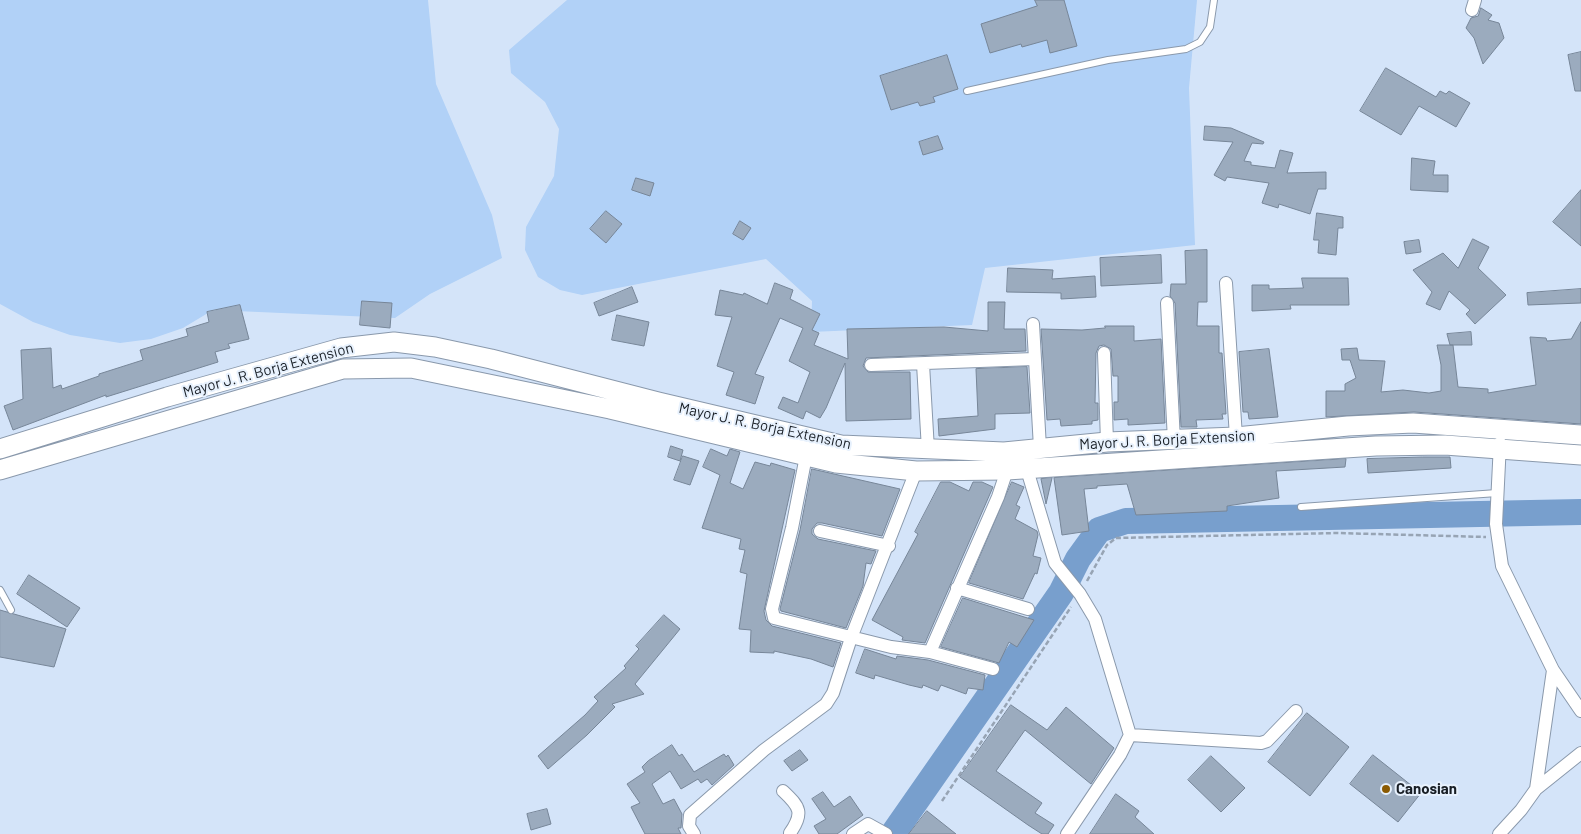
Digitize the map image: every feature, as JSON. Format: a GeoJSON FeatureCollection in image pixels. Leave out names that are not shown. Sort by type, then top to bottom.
{"type":"FeatureCollection","features":[{"type":"Feature","properties":{"kind":"main road","name":"Mayor J. R. Borja Extension"},"geometry":{"type":"LineString","coordinates":[[0,449],[167,397],[341,348],[394,342],[435,347],[491,359],[749,424],[838,454],[916,472],[1010,457],[1040,448],[1107,442],[1174,441],[1236,437],[1270,443],[1376,446],[1445,444],[1581,455]]}},
{"type":"Feature","properties":{"kind":"main road"},"geometry":{"type":"LineString","coordinates":[[486,383],[491,359]]}},
{"type":"Feature","properties":{"kind":"main road","name":"Mayor J. R. Borja Extension"},"geometry":{"type":"LineString","coordinates":[[0,470],[343,369],[411,368],[610,409],[806,456],[928,450],[1010,457],[1027,468],[1270,443],[1348,426],[1413,424],[1501,428],[1581,435]]}},
{"type":"Feature","properties":{"kind":"street"},"geometry":{"type":"LineString","coordinates":[[1226,282],[1236,437]]}},
{"type":"Feature","properties":{"kind":"street"},"geometry":{"type":"LineString","coordinates":[[1167,303],[1174,441]]}},
{"type":"Feature","properties":{"kind":"street"},"geometry":{"type":"LineString","coordinates":[[1033,324],[1040,448]]}},
{"type":"Feature","properties":{"kind":"street"},"geometry":{"type":"LineString","coordinates":[[1104,353],[1107,442]]}},
{"type":"Feature","properties":{"kind":"street"},"geometry":{"type":"LineString","coordinates":[[871,364],[923,364],[1034,359]]}},
{"type":"Feature","properties":{"kind":"street"},"geometry":{"type":"LineString","coordinates":[[923,364],[928,450]]}},
{"type":"Feature","properties":{"kind":"street"},"geometry":{"type":"LineString","coordinates":[[1501,428],[1496,524],[1502,566],[1507,580],[1553,670],[1581,711]]}},
{"type":"Feature","properties":{"kind":"street"},"geometry":{"type":"LineString","coordinates":[[806,456],[772,614],[777,620],[891,647],[930,652],[993,669]]}},
{"type":"Feature","properties":{"kind":"street"},"geometry":{"type":"LineString","coordinates":[[930,652],[998,497],[1010,457]]}},
{"type":"Feature","properties":{"kind":"street"},"geometry":{"type":"LineString","coordinates":[[1027,468],[1048,547],[1059,571],[1076,590],[1094,619],[1104,644],[1130,735],[1120,755],[1067,834]]}},
{"type":"Feature","properties":{"kind":"street"},"geometry":{"type":"LineString","coordinates":[[694,834],[689,826],[690,815],[764,750],[826,704],[833,693],[851,638],[916,472]]}},
{"type":"Feature","properties":{"kind":"street"},"geometry":{"type":"LineString","coordinates":[[820,531],[888,546]]}},
{"type":"Feature","properties":{"kind":"street"},"geometry":{"type":"LineString","coordinates":[[957,588],[1028,609]]}},
{"type":"Feature","properties":{"kind":"street"},"geometry":{"type":"LineString","coordinates":[[1536,789],[1553,670]]}},
{"type":"Feature","properties":{"kind":"street"},"geometry":{"type":"LineString","coordinates":[[1130,735],[1261,743],[1267,741],[1296,711]]}},
{"type":"Feature","properties":{"kind":"street"},"geometry":{"type":"LineString","coordinates":[[1499,834],[1521,810],[1536,789],[1581,753]]}},
{"type":"Feature","properties":{"kind":"street"},"geometry":{"type":"LineString","coordinates":[[783,792],[796,804],[799,811],[799,820],[790,834]]}},
{"type":"Feature","properties":{"kind":"street"},"geometry":{"type":"LineString","coordinates":[[853,834],[868,824],[885,834]]}},
{"type":"Feature","properties":{"kind":"lane"},"geometry":{"type":"LineString","coordinates":[[967,91],[1108,60],[1186,49],[1200,42],[1210,27],[1214,0]]}},
{"type":"Feature","properties":{"kind":"lane"},"geometry":{"type":"LineString","coordinates":[[1300,506],[1497,499]]}},
{"type":"Feature","properties":{"kind":"lane"},"geometry":{"type":"LineString","coordinates":[[0,590],[12,610]]}},
{"type":"Feature","properties":{"kind":"path"},"geometry":{"type":"LineString","coordinates":[[942,801],[1076,590],[1107,545],[1116,538],[1337,533],[1497,537]]}},
{"type":"Feature","properties":{"kind":"shaded area"},"geometry":{"type":"Polygon","coordinates":[[[0,0],[428,0],[436,84],[492,215],[502,258],[430,294],[395,318],[213,310],[183,328],[151,339],[120,343],[70,335],[33,322],[0,304],[0,0]]]}},
{"type":"Feature","properties":{"kind":"shaded area"},"geometry":{"type":"Polygon","coordinates":[[[567,0],[1197,0],[1189,88],[1195,245],[985,268],[972,325],[811,332],[812,301],[766,259],[582,295],[560,290],[538,277],[525,250],[526,227],[554,176],[559,129],[545,102],[511,73],[509,50],[567,0]]]}},
{"type":"Feature","properties":{"kind":"building"},"geometry":{"type":"Polygon","coordinates":[[[1035,0],[1064,0],[1077,46],[1050,53],[1047,40],[1022,47],[1021,44],[990,53],[981,24],[1037,6],[1035,0]]]}},
{"type":"Feature","properties":{"kind":"building"},"geometry":{"type":"Polygon","coordinates":[[[1481,8],[1492,15],[1488,20],[1499,23],[1504,38],[1483,64],[1474,38],[1466,28],[1471,18],[1478,16],[1481,8]]]}},
{"type":"Feature","properties":{"kind":"building"},"geometry":{"type":"Polygon","coordinates":[[[1581,52],[1581,91],[1575,91],[1568,55],[1581,52]]]}},
{"type":"Feature","properties":{"kind":"building"},"geometry":{"type":"Polygon","coordinates":[[[947,55],[958,89],[933,97],[935,102],[920,106],[918,102],[891,110],[880,76],[947,55]]]}},
{"type":"Feature","properties":{"kind":"building"},"geometry":{"type":"Polygon","coordinates":[[[1386,68],[1436,97],[1440,91],[1446,94],[1449,91],[1470,103],[1456,127],[1419,106],[1401,135],[1360,111],[1386,68]]]}},
{"type":"Feature","properties":{"kind":"building"},"geometry":{"type":"Polygon","coordinates":[[[1205,126],[1231,128],[1264,142],[1263,144],[1252,143],[1244,161],[1251,162],[1251,165],[1275,168],[1280,150],[1293,153],[1287,173],[1326,172],[1326,189],[1318,189],[1310,214],[1279,204],[1278,208],[1262,203],[1269,183],[1227,177],[1225,181],[1214,175],[1233,142],[1204,140],[1205,126]]]}},
{"type":"Feature","properties":{"kind":"building"},"geometry":{"type":"Polygon","coordinates":[[[938,136],[943,149],[923,155],[919,142],[938,136]]]}},
{"type":"Feature","properties":{"kind":"building"},"geometry":{"type":"Polygon","coordinates":[[[1412,158],[1435,161],[1433,175],[1448,175],[1448,192],[1411,190],[1412,158]]]}},
{"type":"Feature","properties":{"kind":"building"},"geometry":{"type":"Polygon","coordinates":[[[636,178],[654,183],[650,196],[632,190],[636,178]]]}},
{"type":"Feature","properties":{"kind":"building"},"geometry":{"type":"Polygon","coordinates":[[[1581,190],[1581,246],[1553,222],[1581,190]]]}},
{"type":"Feature","properties":{"kind":"building"},"geometry":{"type":"Polygon","coordinates":[[[606,211],[622,224],[606,243],[590,229],[606,211]]]}},
{"type":"Feature","properties":{"kind":"building"},"geometry":{"type":"Polygon","coordinates":[[[1317,213],[1343,217],[1343,228],[1338,228],[1336,255],[1318,253],[1319,240],[1314,240],[1317,213]]]}},
{"type":"Feature","properties":{"kind":"building"},"geometry":{"type":"Polygon","coordinates":[[[740,221],[751,228],[743,240],[733,234],[740,221]]]}},
{"type":"Feature","properties":{"kind":"building"},"geometry":{"type":"Polygon","coordinates":[[[1473,239],[1489,247],[1478,268],[1506,295],[1475,324],[1466,314],[1470,310],[1449,291],[1440,310],[1426,304],[1432,292],[1413,270],[1443,253],[1458,268],[1473,239]]]}},
{"type":"Feature","properties":{"kind":"building"},"geometry":{"type":"Polygon","coordinates":[[[1419,240],[1421,252],[1406,254],[1404,242],[1419,240]]]}},
{"type":"Feature","properties":{"kind":"building"},"geometry":{"type":"Polygon","coordinates":[[[1207,250],[1207,302],[1198,302],[1197,326],[1219,326],[1219,353],[1222,353],[1226,414],[1222,414],[1223,419],[1196,420],[1197,427],[1181,427],[1175,303],[1170,296],[1171,284],[1186,284],[1185,251],[1207,250]]]}},
{"type":"Feature","properties":{"kind":"building"},"geometry":{"type":"Polygon","coordinates":[[[1161,255],[1162,283],[1101,286],[1100,258],[1161,255]]]}},
{"type":"Feature","properties":{"kind":"building"},"geometry":{"type":"Polygon","coordinates":[[[1008,268],[1053,270],[1052,279],[1095,276],[1096,297],[1061,299],[1061,293],[1007,292],[1008,268]]]}},
{"type":"Feature","properties":{"kind":"building"},"geometry":{"type":"Polygon","coordinates":[[[1302,278],[1348,278],[1349,305],[1290,305],[1291,309],[1252,311],[1252,285],[1269,285],[1269,289],[1303,288],[1302,278]]]}},
{"type":"Feature","properties":{"kind":"building"},"geometry":{"type":"Polygon","coordinates":[[[775,283],[793,290],[790,299],[820,314],[812,330],[819,333],[814,345],[848,359],[847,329],[944,327],[988,331],[988,302],[1005,302],[1004,329],[1025,329],[1026,351],[866,358],[863,366],[868,372],[910,372],[911,419],[846,421],[845,363],[820,418],[806,411],[803,419],[778,408],[783,397],[798,403],[810,372],[789,361],[803,328],[780,318],[755,374],[764,377],[755,404],[726,395],[734,372],[717,366],[732,317],[715,315],[720,290],[743,295],[744,293],[767,304],[775,283]]]}},
{"type":"Feature","properties":{"kind":"building"},"geometry":{"type":"Polygon","coordinates":[[[632,287],[638,302],[599,316],[594,303],[632,287]]]}},
{"type":"Feature","properties":{"kind":"building"},"geometry":{"type":"Polygon","coordinates":[[[1581,289],[1581,303],[1528,305],[1527,293],[1581,289]]]}},
{"type":"Feature","properties":{"kind":"building"},"geometry":{"type":"Polygon","coordinates":[[[362,301],[392,303],[390,328],[360,325],[362,301]]]}},
{"type":"Feature","properties":{"kind":"building"},"geometry":{"type":"Polygon","coordinates":[[[240,305],[249,339],[228,344],[230,348],[215,352],[218,362],[106,397],[106,395],[13,430],[4,406],[23,399],[21,350],[51,348],[53,388],[61,385],[62,389],[99,376],[99,374],[143,360],[140,350],[188,336],[186,329],[209,322],[207,312],[240,305]]]}},
{"type":"Feature","properties":{"kind":"building"},"geometry":{"type":"Polygon","coordinates":[[[617,315],[649,322],[644,346],[612,340],[617,315]]]}},
{"type":"Feature","properties":{"kind":"building"},"geometry":{"type":"Polygon","coordinates":[[[1581,322],[1581,424],[1414,412],[1326,417],[1326,391],[1345,391],[1345,384],[1356,378],[1350,360],[1342,360],[1341,349],[1357,348],[1359,360],[1385,361],[1381,392],[1403,390],[1429,393],[1441,391],[1441,365],[1437,345],[1453,345],[1458,387],[1488,389],[1488,393],[1536,385],[1530,337],[1546,338],[1547,341],[1571,339],[1581,322]]]}},
{"type":"Feature","properties":{"kind":"building"},"geometry":{"type":"Polygon","coordinates":[[[1105,326],[1134,326],[1134,341],[1161,339],[1165,423],[1128,425],[1128,419],[1114,420],[1114,402],[1118,402],[1118,376],[1113,376],[1111,349],[1104,345],[1099,346],[1096,353],[1095,403],[1098,403],[1098,420],[1092,421],[1092,424],[1061,426],[1060,419],[1047,420],[1041,329],[1082,330],[1105,328],[1105,326]]]}},
{"type":"Feature","properties":{"kind":"building"},"geometry":{"type":"Polygon","coordinates":[[[1471,332],[1472,345],[1450,345],[1447,334],[1471,332]]]}},
{"type":"Feature","properties":{"kind":"building"},"geometry":{"type":"Polygon","coordinates":[[[1269,349],[1278,417],[1249,419],[1248,412],[1243,412],[1239,352],[1269,349]]]}},
{"type":"Feature","properties":{"kind":"building"},"geometry":{"type":"Polygon","coordinates":[[[1027,367],[1030,413],[995,414],[995,429],[939,436],[938,419],[978,416],[976,369],[1027,367]]]}},
{"type":"Feature","properties":{"kind":"building"},"geometry":{"type":"Polygon","coordinates":[[[671,446],[683,450],[680,461],[668,457],[671,446]]]}},
{"type":"Feature","properties":{"kind":"building"},"geometry":{"type":"Polygon","coordinates":[[[711,449],[727,456],[730,449],[740,452],[730,483],[743,489],[755,462],[770,466],[771,463],[795,470],[764,611],[766,620],[772,626],[841,643],[833,667],[811,659],[774,651],[774,653],[750,652],[751,630],[739,629],[747,574],[740,572],[745,550],[739,549],[741,539],[702,528],[720,475],[703,467],[711,449]]]}},
{"type":"Feature","properties":{"kind":"building"},"geometry":{"type":"Polygon","coordinates":[[[683,456],[699,461],[690,485],[674,480],[683,456]]]}},
{"type":"Feature","properties":{"kind":"building"},"geometry":{"type":"Polygon","coordinates":[[[1450,457],[1451,468],[1368,473],[1367,459],[1450,457]]]}},
{"type":"Feature","properties":{"kind":"building"},"geometry":{"type":"Polygon","coordinates":[[[1346,459],[1345,467],[1276,471],[1279,498],[1227,506],[1227,511],[1136,515],[1127,484],[1084,489],[1089,531],[1062,535],[1054,478],[1346,459]]]}},
{"type":"Feature","properties":{"kind":"building"},"geometry":{"type":"Polygon","coordinates":[[[812,469],[900,489],[882,536],[822,523],[817,523],[812,529],[812,534],[818,539],[876,551],[871,564],[866,563],[863,586],[846,628],[781,611],[780,609],[800,530],[812,469]]]}},
{"type":"Feature","properties":{"kind":"building"},"geometry":{"type":"Polygon","coordinates":[[[1052,478],[1046,504],[1041,479],[1052,478]]]}},
{"type":"Feature","properties":{"kind":"building"},"geometry":{"type":"Polygon","coordinates":[[[941,482],[950,482],[969,491],[973,482],[982,482],[993,487],[925,643],[902,640],[903,637],[872,620],[918,534],[915,532],[941,482]]]}},
{"type":"Feature","properties":{"kind":"building"},"geometry":{"type":"Polygon","coordinates":[[[1012,482],[1024,487],[1016,505],[1020,507],[1015,519],[1037,531],[1038,535],[1033,556],[1041,558],[1037,574],[1035,573],[1023,599],[969,583],[1012,482]]]}},
{"type":"Feature","properties":{"kind":"building"},"geometry":{"type":"Polygon","coordinates":[[[29,575],[80,608],[67,627],[17,594],[29,575]]]}},
{"type":"Feature","properties":{"kind":"building"},"geometry":{"type":"Polygon","coordinates":[[[963,598],[1034,620],[1017,647],[1009,642],[999,663],[941,647],[963,598]]]}},
{"type":"Feature","properties":{"kind":"building"},"geometry":{"type":"Polygon","coordinates":[[[0,610],[66,629],[54,667],[0,657],[0,610]]]}},
{"type":"Feature","properties":{"kind":"building"},"geometry":{"type":"Polygon","coordinates":[[[664,615],[680,629],[635,684],[644,694],[612,704],[615,707],[587,735],[548,769],[538,756],[585,715],[598,701],[594,697],[626,668],[624,666],[639,649],[636,646],[664,615]]]}},
{"type":"Feature","properties":{"kind":"building"},"geometry":{"type":"Polygon","coordinates":[[[865,649],[896,659],[897,656],[928,660],[985,675],[983,690],[968,688],[966,694],[941,685],[938,691],[923,685],[922,688],[875,675],[874,679],[856,673],[865,649]]]}},
{"type":"Feature","properties":{"kind":"building"},"geometry":{"type":"Polygon","coordinates":[[[1011,705],[1047,730],[1066,707],[1114,748],[1091,784],[1025,730],[996,771],[1042,803],[1035,813],[1054,825],[1048,834],[1042,834],[1028,825],[960,777],[1011,705]]]}},
{"type":"Feature","properties":{"kind":"building"},"geometry":{"type":"Polygon","coordinates":[[[1307,713],[1349,747],[1310,796],[1268,762],[1307,713]]]}},
{"type":"Feature","properties":{"kind":"building"},"geometry":{"type":"Polygon","coordinates":[[[672,745],[679,756],[682,754],[694,772],[724,754],[726,757],[728,755],[734,765],[712,785],[707,779],[701,783],[698,779],[681,789],[670,771],[652,784],[663,804],[674,799],[682,814],[681,828],[678,828],[681,834],[645,834],[631,807],[640,803],[627,784],[645,772],[642,767],[648,761],[672,745]]]}},
{"type":"Feature","properties":{"kind":"building"},"geometry":{"type":"Polygon","coordinates":[[[800,750],[808,760],[792,771],[784,761],[800,750]]]}},
{"type":"Feature","properties":{"kind":"building","name":"Canosian"},"geometry":{"type":"Polygon","coordinates":[[[1373,755],[1421,793],[1398,822],[1350,784],[1373,755]]]}},
{"type":"Feature","properties":{"kind":"building"},"geometry":{"type":"Polygon","coordinates":[[[1211,756],[1245,788],[1221,812],[1188,780],[1211,756]]]}},
{"type":"Feature","properties":{"kind":"building"},"geometry":{"type":"Polygon","coordinates":[[[823,792],[834,807],[850,796],[863,815],[837,834],[819,834],[814,826],[826,819],[812,799],[823,792]]]}},
{"type":"Feature","properties":{"kind":"building"},"geometry":{"type":"Polygon","coordinates":[[[1116,794],[1139,811],[1135,817],[1154,834],[1090,834],[1116,794]]]}},
{"type":"Feature","properties":{"kind":"building"},"geometry":{"type":"Polygon","coordinates":[[[547,809],[551,824],[531,830],[527,814],[547,809]]]}},
{"type":"Feature","properties":{"kind":"building"},"geometry":{"type":"Polygon","coordinates":[[[927,811],[956,834],[909,834],[927,811]]]}},
{"type":"Feature","properties":{"kind":"waterway"},"geometry":{"type":"LineString","coordinates":[[893,834],[1061,593],[1078,559],[1099,530],[1126,521],[1581,512]]}},
{"type":"Feature","properties":{"kind":"place","name":"Canosian"},"geometry":{"type":"Point","coordinates":[1386,789]}}]}
